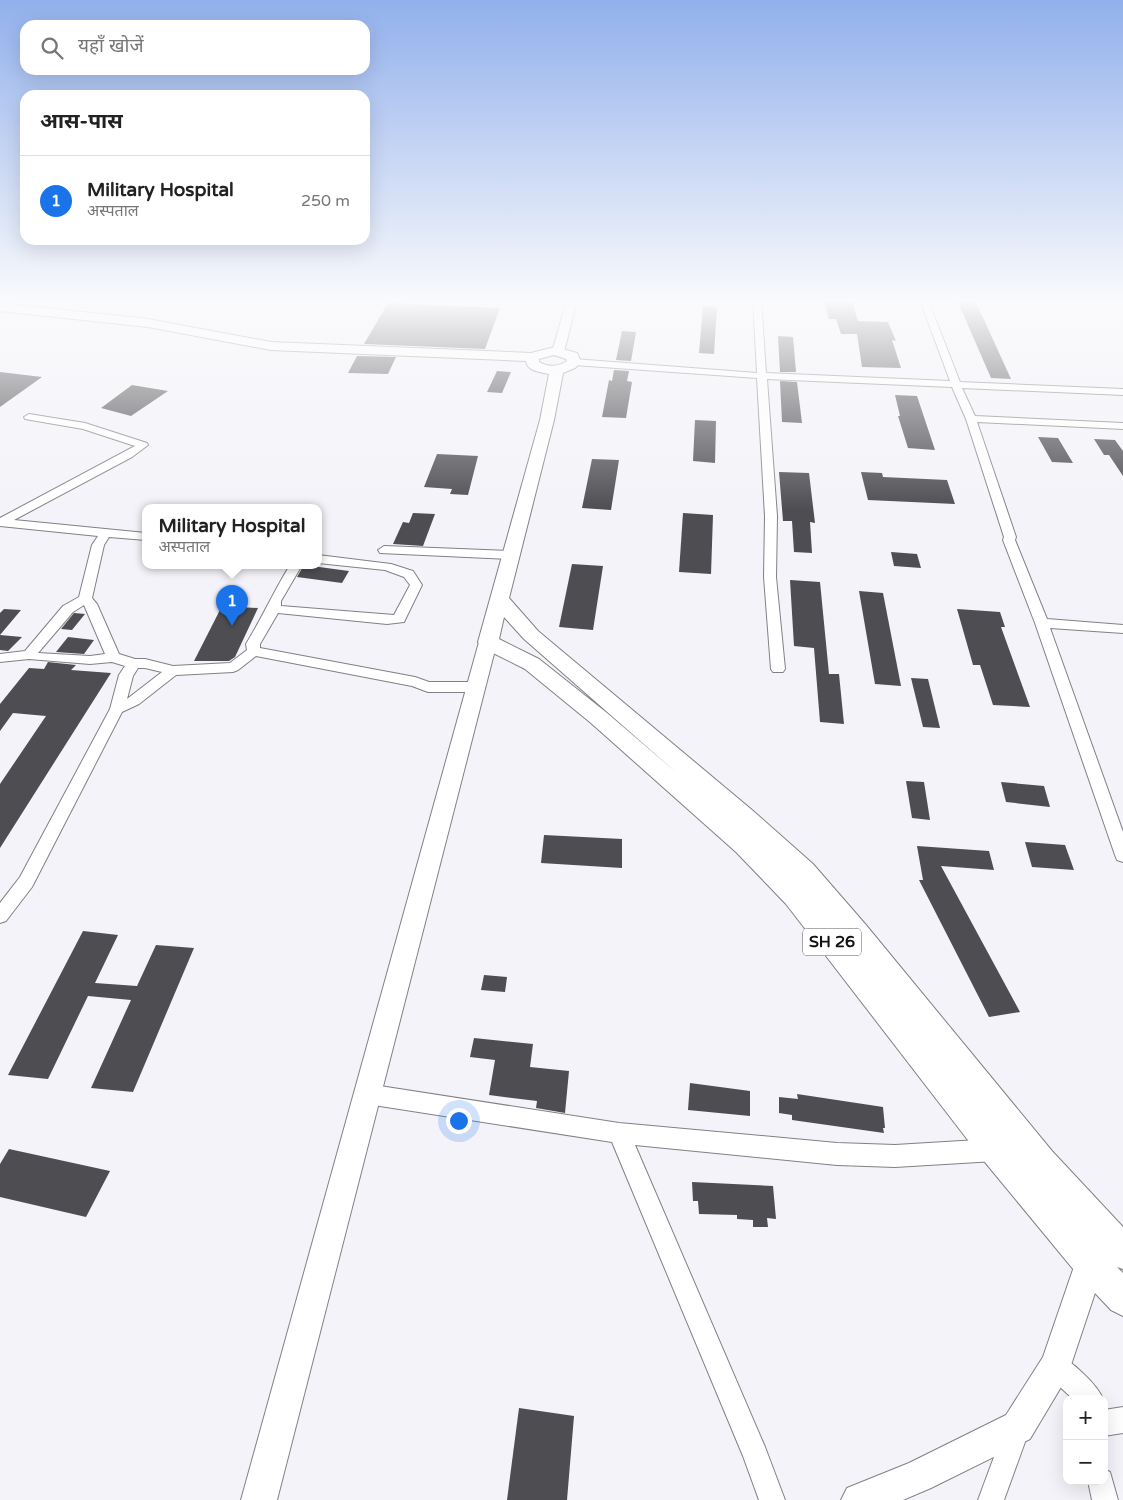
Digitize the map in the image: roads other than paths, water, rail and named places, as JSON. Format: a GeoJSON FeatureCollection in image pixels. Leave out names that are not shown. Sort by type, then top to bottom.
{"type":"FeatureCollection","features":[{"type":"Feature","properties":{"kind":"main road"},"geometry":{"type":"LineString","coordinates":[[260,1500],[547,420],[557,370]]}},
{"type":"Feature","properties":{"kind":"main road"},"geometry":{"type":"LineString","coordinates":[[499,598],[531,635],[744,817],[804,871],[857,933],[1041,1162],[1123,1252]]}},
{"type":"Feature","properties":{"kind":"main road","name":"SH 26"},"geometry":{"type":"LineString","coordinates":[[488,642],[532,664],[599,718],[745,845],[795,896],[995,1150],[1090,1263],[1123,1298]]}},
{"type":"Feature","properties":{"kind":"main road"},"geometry":{"type":"LineString","coordinates":[[859,1500],[919,1476],[1018,1427],[1056,1366],[1090,1263]]}},
{"type":"Feature","properties":{"kind":"street"},"geometry":{"type":"LineString","coordinates":[[682,370],[763,376],[1123,392]]}},
{"type":"Feature","properties":{"kind":"street"},"geometry":{"type":"LineString","coordinates":[[763,370],[771,516],[770,577],[778,669]]}},
{"type":"Feature","properties":{"kind":"street"},"geometry":{"type":"LineString","coordinates":[[950,370],[971,419],[1010,537],[1009,540],[1042,623],[1123,855]]}},
{"type":"Feature","properties":{"kind":"street"},"geometry":{"type":"LineString","coordinates":[[1,522],[128,455],[143,445],[85,426],[29,417]]}},
{"type":"Feature","properties":{"kind":"street"},"geometry":{"type":"LineString","coordinates":[[971,419],[1123,426]]}},
{"type":"Feature","properties":{"kind":"street"},"geometry":{"type":"LineString","coordinates":[[1,522],[142,536]]}},
{"type":"Feature","properties":{"kind":"street"},"geometry":{"type":"LineString","coordinates":[[29,655],[68,609],[86,599],[98,545],[106,532]]}},
{"type":"Feature","properties":{"kind":"street"},"geometry":{"type":"LineString","coordinates":[[384,550],[510,555]]}},
{"type":"Feature","properties":{"kind":"street"},"geometry":{"type":"LineString","coordinates":[[274,610],[388,620],[399,619],[416,585],[409,574],[387,567],[322,559]]}},
{"type":"Feature","properties":{"kind":"street"},"geometry":{"type":"LineString","coordinates":[[254,651],[252,644],[274,610],[275,601],[294,569]]}},
{"type":"Feature","properties":{"kind":"street"},"geometry":{"type":"LineString","coordinates":[[86,599],[91,604],[113,657]]}},
{"type":"Feature","properties":{"kind":"street"},"geometry":{"type":"LineString","coordinates":[[1042,623],[1123,629]]}},
{"type":"Feature","properties":{"kind":"street"},"geometry":{"type":"LineString","coordinates":[[0,658],[29,655],[90,660],[113,657],[134,664],[145,664],[173,671],[234,667],[254,651],[415,682],[428,687],[476,687]]}},
{"type":"Feature","properties":{"kind":"street"},"geometry":{"type":"LineString","coordinates":[[0,916],[26,882],[116,709],[126,675],[134,664]]}},
{"type":"Feature","properties":{"kind":"street"},"geometry":{"type":"LineString","coordinates":[[116,709],[134,701],[173,671]]}},
{"type":"Feature","properties":{"kind":"street"},"geometry":{"type":"LineString","coordinates":[[367,1094],[619,1133],[866,1156],[995,1150]]}},
{"type":"Feature","properties":{"kind":"street"},"geometry":{"type":"LineString","coordinates":[[619,1133],[756,1456],[772,1500]]}},
{"type":"Feature","properties":{"kind":"street"},"geometry":{"type":"LineString","coordinates":[[1056,1366],[1087,1395]]}},
{"type":"Feature","properties":{"kind":"street"},"geometry":{"type":"LineString","coordinates":[[991,1500],[1018,1427]]}},
{"type":"Feature","properties":{"kind":"street"},"geometry":{"type":"LineString","coordinates":[[1102,1485],[1105,1500]]}},
{"type":"Feature","properties":{"kind":"place","name":"Military Hospital"},"geometry":{"type":"Point","coordinates":[232,626]}}]}
